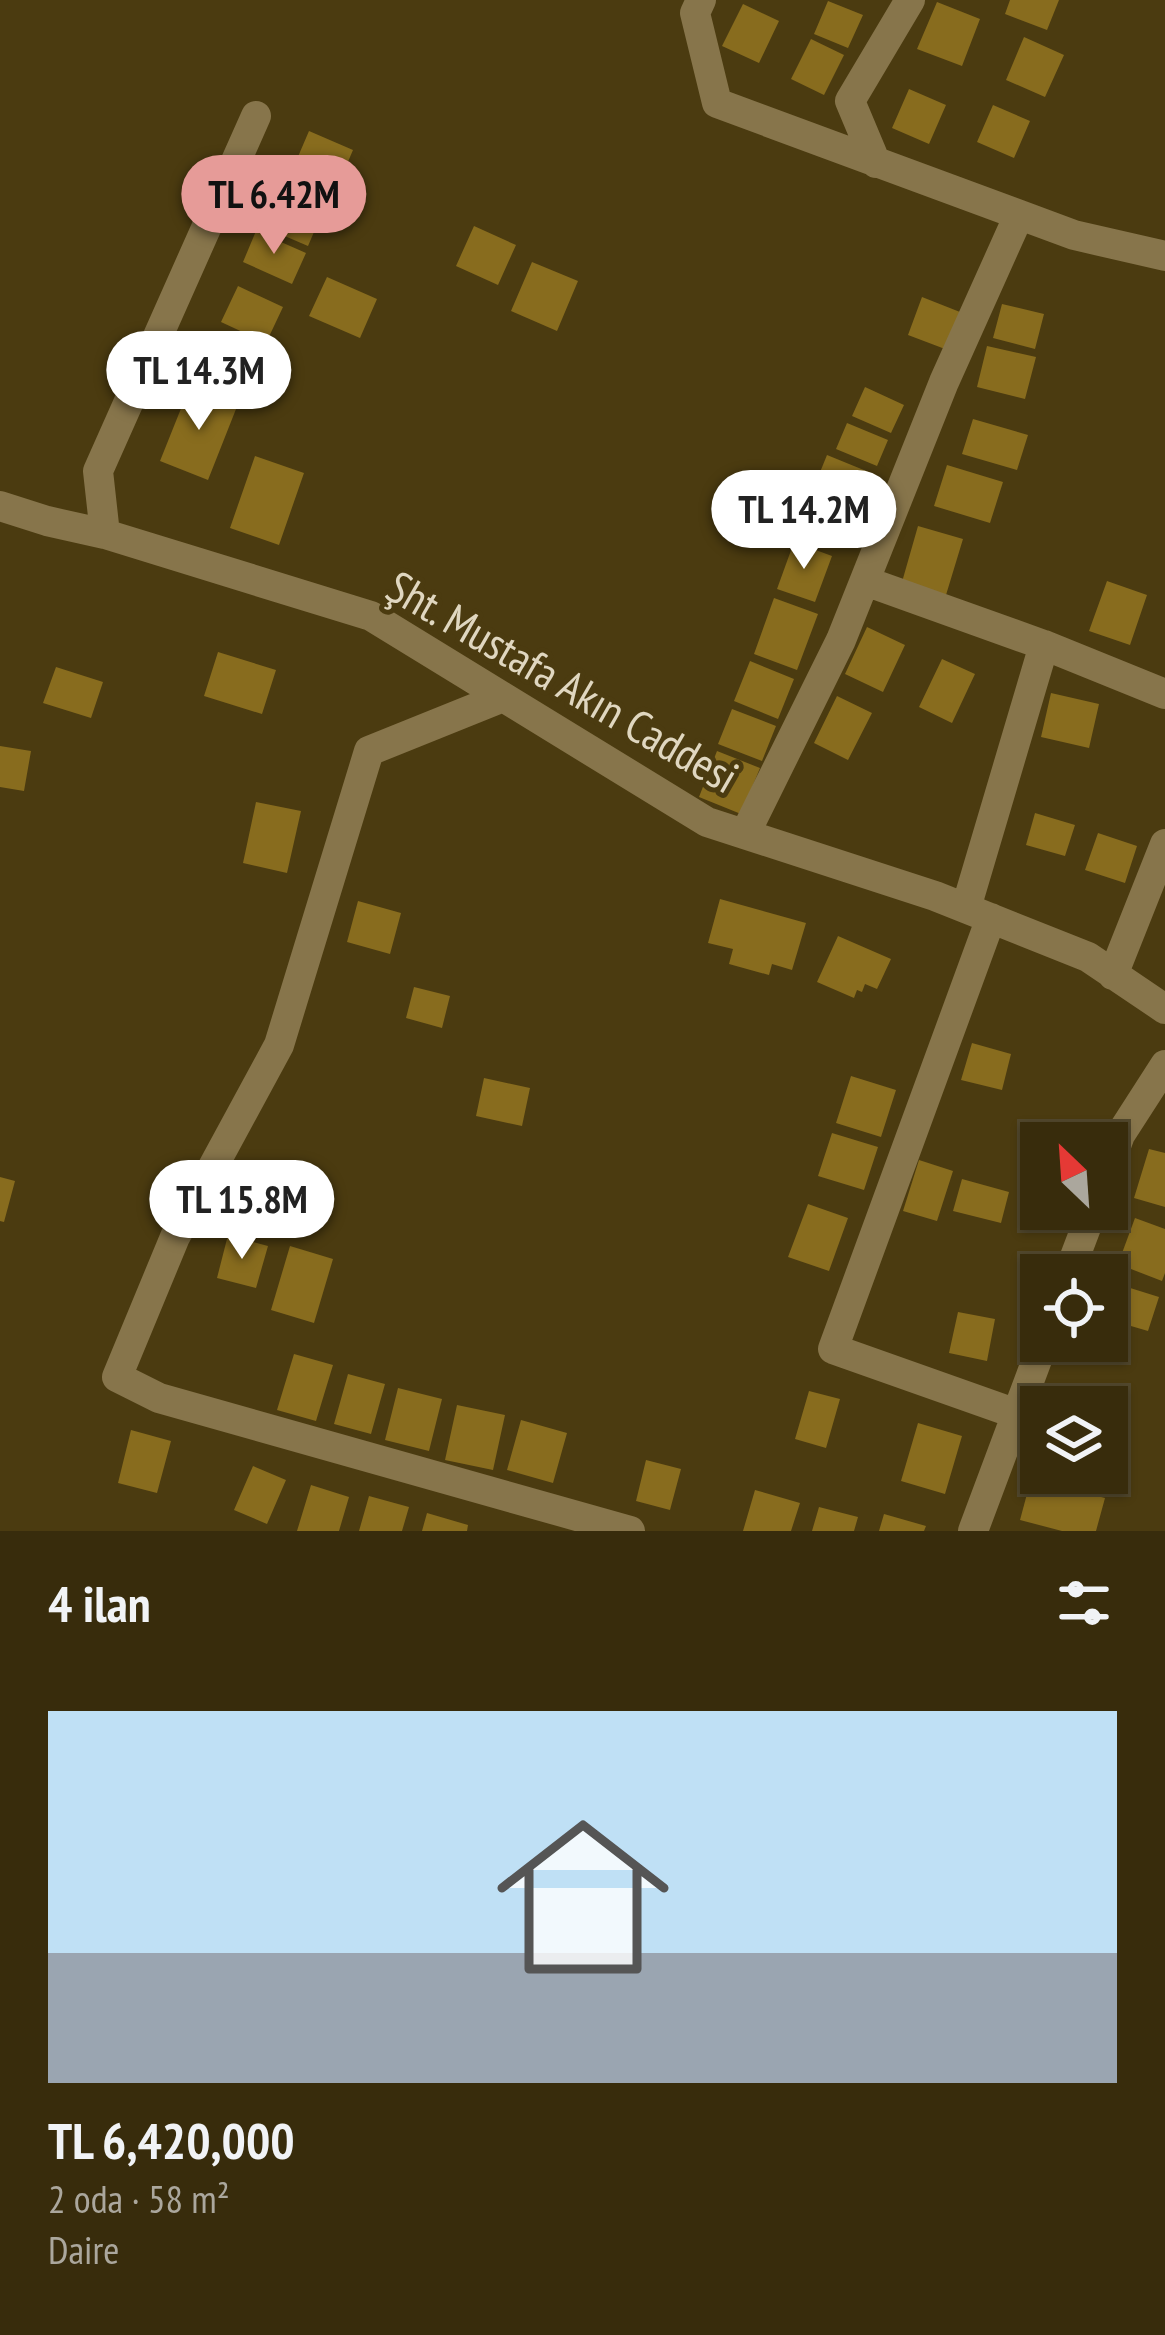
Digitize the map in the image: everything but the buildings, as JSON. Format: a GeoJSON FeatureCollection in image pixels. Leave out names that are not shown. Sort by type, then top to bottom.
{"type":"FeatureCollection","features":[{"type":"Feature","properties":{"kind":"street"},"geometry":{"type":"LineString","coordinates":[[700,0],[695,13],[717,103],[1074,235],[1165,256]]}},
{"type":"Feature","properties":{"kind":"street"},"geometry":{"type":"LineString","coordinates":[[877,164],[850,101],[910,0]]}},
{"type":"Feature","properties":{"kind":"street"},"geometry":{"type":"LineString","coordinates":[[105,534],[98,471],[256,116]]}},
{"type":"Feature","properties":{"kind":"street"},"geometry":{"type":"LineString","coordinates":[[745,834],[841,640],[944,382],[1019,215]]}},
{"type":"Feature","properties":{"kind":"street","name":"Şht. Mustafa Akın Caddesi"},"geometry":{"type":"LineString","coordinates":[[0,506],[371,616],[707,822],[978,913],[1088,957],[1165,1010]]}},
{"type":"Feature","properties":{"kind":"street"},"geometry":{"type":"LineString","coordinates":[[865,580],[1165,694]]}},
{"type":"Feature","properties":{"kind":"street"},"geometry":{"type":"LineString","coordinates":[[1017,1414],[833,1349],[978,913],[1044,645]]}},
{"type":"Feature","properties":{"kind":"street"},"geometry":{"type":"LineString","coordinates":[[503,697],[368,751],[279,1045],[175,1237],[117,1377],[159,1398],[630,1531]]}},
{"type":"Feature","properties":{"kind":"street"},"geometry":{"type":"LineString","coordinates":[[1113,975],[1165,844]]}},
{"type":"Feature","properties":{"kind":"street"},"geometry":{"type":"LineString","coordinates":[[1128,1123],[1165,1065]]}},
{"type":"Feature","properties":{"kind":"street"},"geometry":{"type":"LineString","coordinates":[[973,1531],[1036,1362]]}}]}
